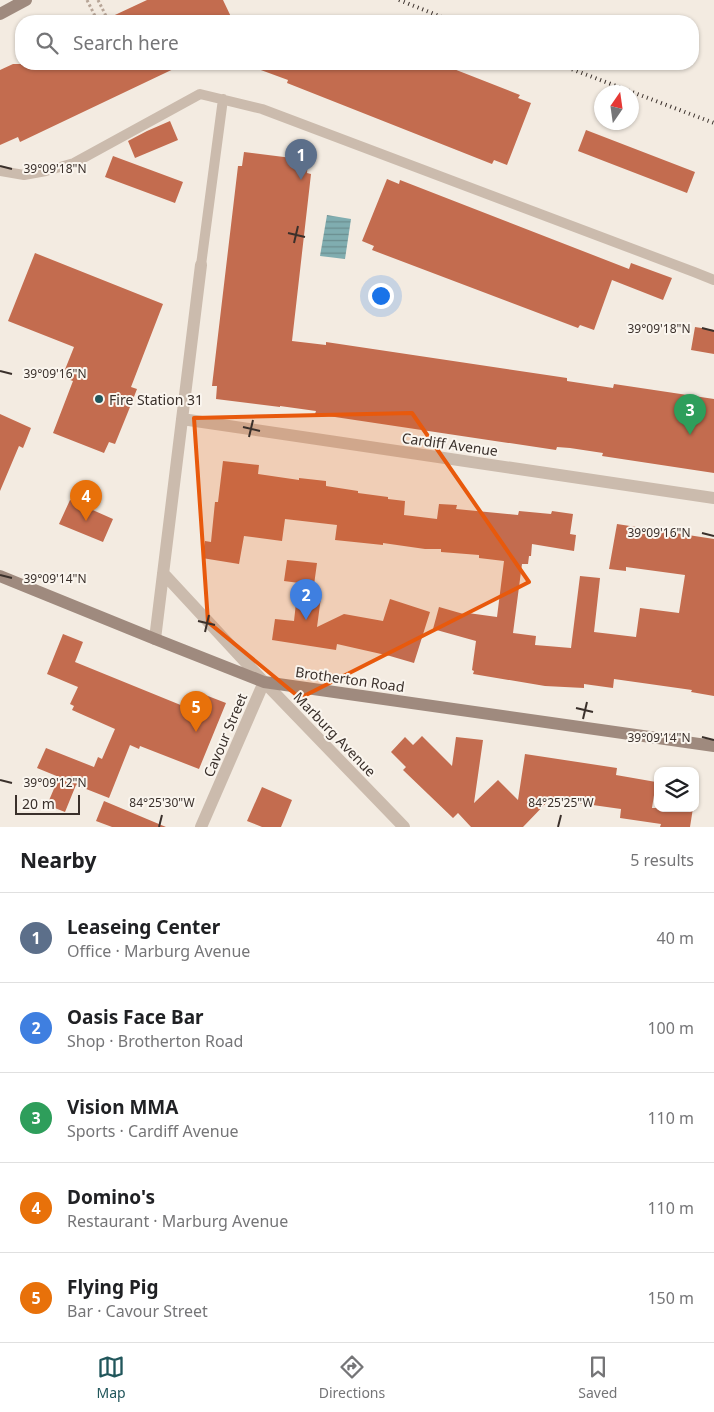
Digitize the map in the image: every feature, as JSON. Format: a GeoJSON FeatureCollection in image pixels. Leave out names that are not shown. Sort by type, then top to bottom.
{"type":"FeatureCollection","features":[{"type":"Feature","properties":{"kind":"street"},"geometry":{"type":"LineString","coordinates":[[0,14],[26,0]]}},
{"type":"Feature","properties":{"kind":"street"},"geometry":{"type":"LineString","coordinates":[[155,639],[201,265]]}},
{"type":"Feature","properties":{"kind":"street","name":"Cardiff Avenue"},"geometry":{"type":"LineString","coordinates":[[182,419],[714,498]]}},
{"type":"Feature","properties":{"kind":"street","name":"Marburg Avenue"},"geometry":{"type":"LineString","coordinates":[[163,573],[264,682],[404,827]]}},
{"type":"Feature","properties":{"kind":"street","name":"Brotherton Road"},"geometry":{"type":"LineString","coordinates":[[0,576],[264,682],[714,746]]}},
{"type":"Feature","properties":{"kind":"street","name":"Cavour Street"},"geometry":{"type":"LineString","coordinates":[[202,827],[264,682]]}},
{"type":"Feature","properties":{"kind":"lane"},"geometry":{"type":"LineString","coordinates":[[0,170],[24,175],[74,163],[200,94],[262,109],[714,280]]}},
{"type":"Feature","properties":{"kind":"lane"},"geometry":{"type":"LineString","coordinates":[[201,265],[223,99]]}},
{"type":"Feature","properties":{"kind":"path"},"geometry":{"type":"LineString","coordinates":[[87,0],[94,15]]}},
{"type":"Feature","properties":{"kind":"path"},"geometry":{"type":"LineString","coordinates":[[98,0],[106,15]]}},
{"type":"Feature","properties":{"kind":"highlighted area"},"geometry":{"type":"Polygon","coordinates":[[[412,413],[529,582],[300,698],[208,622],[194,418],[412,413]]]}},
{"type":"Feature","properties":{"kind":"water"},"geometry":{"type":"Polygon","coordinates":[[[327,215],[351,219],[345,259],[320,256],[327,215]]]}},
{"type":"Feature","properties":{"kind":"building"},"geometry":{"type":"Polygon","coordinates":[[[147,0],[223,0],[230,15],[115,15],[147,0]]]}},
{"type":"Feature","properties":{"kind":"building"},"geometry":{"type":"Polygon","coordinates":[[[15,64],[15,70],[171,70],[20,142],[18,137],[0,145],[0,70],[15,64]]]}},
{"type":"Feature","properties":{"kind":"building"},"geometry":{"type":"Polygon","coordinates":[[[261,70],[456,70],[520,95],[518,98],[531,103],[507,165],[494,160],[492,164],[287,83],[288,80],[261,70]]]}},
{"type":"Feature","properties":{"kind":"building"},"geometry":{"type":"Polygon","coordinates":[[[170,121],[178,140],[135,158],[128,141],[170,121]]]}},
{"type":"Feature","properties":{"kind":"building"},"geometry":{"type":"Polygon","coordinates":[[[586,130],[695,172],[687,193],[578,151],[586,130]]]}},
{"type":"Feature","properties":{"kind":"building"},"geometry":{"type":"Polygon","coordinates":[[[244,152],[308,160],[307,173],[311,174],[292,341],[326,345],[326,342],[567,378],[567,381],[613,388],[614,384],[714,399],[714,473],[602,456],[603,453],[570,448],[557,447],[556,450],[315,414],[316,411],[216,399],[217,386],[212,386],[238,166],[242,166],[244,152]]]}},
{"type":"Feature","properties":{"kind":"building"},"geometry":{"type":"Polygon","coordinates":[[[113,156],[183,182],[175,203],[105,177],[113,156]]]}},
{"type":"Feature","properties":{"kind":"building"},"geometry":{"type":"Polygon","coordinates":[[[387,179],[399,184],[400,180],[629,269],[631,263],[672,278],[663,300],[612,280],[594,330],[580,325],[578,328],[372,250],[374,246],[362,241],[387,179]]]}},
{"type":"Feature","properties":{"kind":"building"},"geometry":{"type":"Polygon","coordinates":[[[35,253],[163,304],[131,387],[137,389],[128,412],[115,444],[109,442],[104,453],[53,433],[73,381],[62,377],[74,347],[8,321],[35,253]]]}},
{"type":"Feature","properties":{"kind":"building"},"geometry":{"type":"Polygon","coordinates":[[[695,327],[714,330],[714,354],[691,350],[695,327]]]}},
{"type":"Feature","properties":{"kind":"building"},"geometry":{"type":"Polygon","coordinates":[[[0,414],[31,428],[23,448],[19,446],[0,491],[0,414]]]}},
{"type":"Feature","properties":{"kind":"building"},"geometry":{"type":"Polygon","coordinates":[[[223,461],[259,465],[258,474],[299,480],[299,478],[326,481],[326,486],[405,501],[404,515],[437,519],[439,504],[457,505],[456,509],[518,515],[519,511],[551,514],[552,511],[573,514],[570,534],[576,535],[574,551],[532,544],[528,564],[522,564],[513,633],[536,636],[535,645],[571,648],[580,576],[600,578],[594,632],[636,637],[640,608],[679,613],[685,575],[626,567],[626,571],[609,569],[617,524],[714,539],[714,696],[691,692],[692,690],[614,679],[613,688],[584,684],[584,688],[545,686],[473,674],[476,641],[433,629],[439,607],[467,615],[468,613],[497,617],[504,561],[479,558],[479,555],[441,552],[441,549],[335,540],[337,525],[285,519],[282,541],[244,536],[239,564],[202,558],[205,541],[211,542],[215,502],[218,502],[223,461]]]}},
{"type":"Feature","properties":{"kind":"building"},"geometry":{"type":"Polygon","coordinates":[[[70,500],[113,519],[103,542],[59,524],[70,500]]]}},
{"type":"Feature","properties":{"kind":"building"},"geometry":{"type":"Polygon","coordinates":[[[287,560],[317,563],[314,585],[284,581],[287,560]]]}},
{"type":"Feature","properties":{"kind":"building"},"geometry":{"type":"Polygon","coordinates":[[[297,594],[321,597],[317,627],[344,614],[383,621],[390,599],[430,612],[414,663],[337,644],[336,650],[272,640],[275,619],[294,621],[297,594]]]}},
{"type":"Feature","properties":{"kind":"building"},"geometry":{"type":"Polygon","coordinates":[[[63,634],[83,642],[75,662],[188,708],[195,691],[226,703],[199,769],[140,746],[139,749],[130,745],[109,798],[76,785],[65,812],[47,805],[59,777],[37,768],[46,748],[94,767],[98,757],[102,759],[115,729],[72,710],[74,706],[70,704],[78,687],[47,674],[63,634]]]}},
{"type":"Feature","properties":{"kind":"building"},"geometry":{"type":"Polygon","coordinates":[[[422,736],[452,766],[456,737],[483,740],[474,803],[498,780],[518,800],[525,754],[617,768],[616,775],[654,782],[652,808],[654,808],[654,812],[692,812],[690,827],[660,827],[661,824],[620,818],[621,809],[550,799],[523,827],[471,827],[458,813],[453,818],[403,770],[406,767],[391,752],[405,737],[413,745],[422,736]]]}},
{"type":"Feature","properties":{"kind":"building"},"geometry":{"type":"Polygon","coordinates":[[[262,787],[292,800],[281,827],[262,827],[247,821],[262,787]]]}},
{"type":"Feature","properties":{"kind":"building"},"geometry":{"type":"Polygon","coordinates":[[[104,801],[166,827],[112,827],[96,821],[104,801]]]}},
{"type":"Feature","properties":{"kind":"railway"},"geometry":{"type":"LineString","coordinates":[[399,0],[437,15]]}},
{"type":"Feature","properties":{"kind":"railway"},"geometry":{"type":"LineString","coordinates":[[574,70],[714,123]]}},
{"type":"Feature","properties":{"kind":"place","name":"Leaseing Center"},"geometry":{"type":"Point","coordinates":[301,180]}},
{"type":"Feature","properties":{"kind":"place","name":"Fire Station 31"},"geometry":{"type":"Point","coordinates":[99,399]}},
{"type":"Feature","properties":{"kind":"place","name":"Vision MMA"},"geometry":{"type":"Point","coordinates":[690,435]}},
{"type":"Feature","properties":{"kind":"place","name":"Domino's"},"geometry":{"type":"Point","coordinates":[86,521]}},
{"type":"Feature","properties":{"kind":"place","name":"Oasis Face Bar"},"geometry":{"type":"Point","coordinates":[306,620]}},
{"type":"Feature","properties":{"kind":"place","name":"Flying Pig"},"geometry":{"type":"Point","coordinates":[196,732]}}]}
